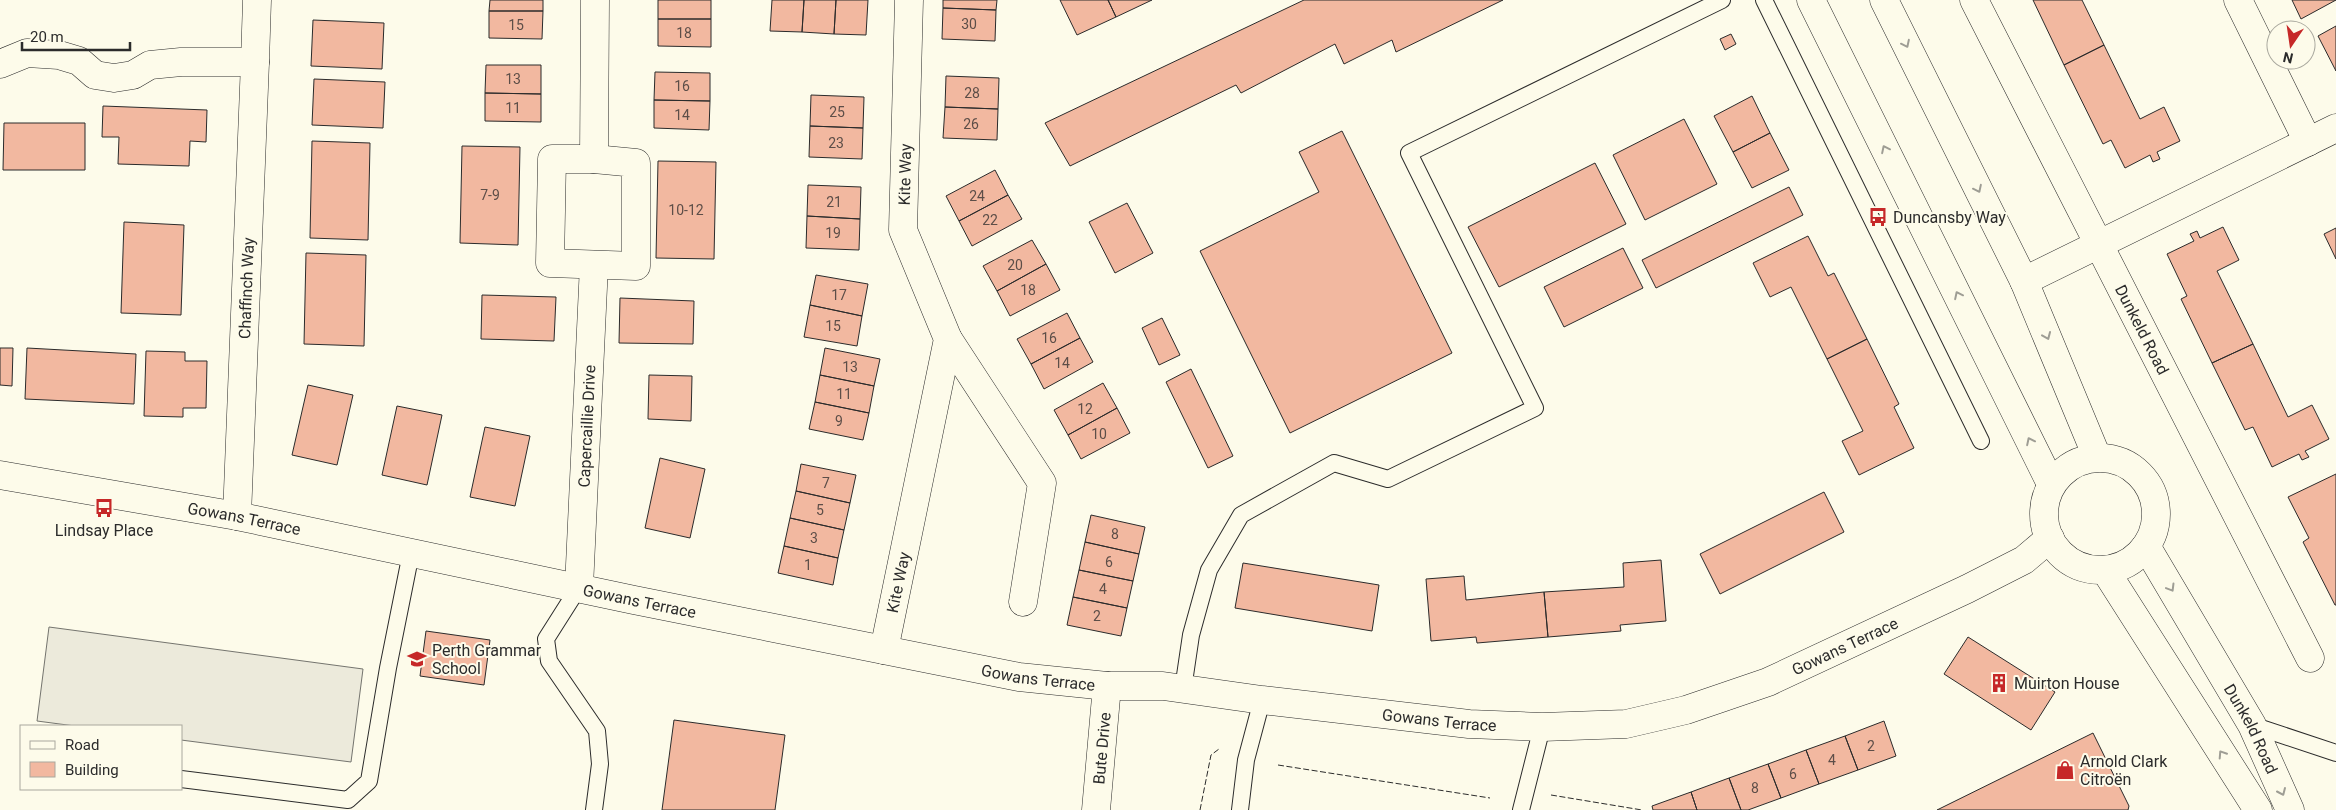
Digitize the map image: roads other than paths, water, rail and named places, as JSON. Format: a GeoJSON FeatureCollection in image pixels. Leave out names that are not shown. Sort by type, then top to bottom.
{"type":"FeatureCollection","features":[{"type":"Feature","properties":{"kind":"street","name":"Chaffinch Way"},"geometry":{"type":"LineString","coordinates":[[236,516],[257,0]]}},
{"type":"Feature","properties":{"kind":"street"},"geometry":{"type":"LineString","coordinates":[[594,159],[595,0]]}},
{"type":"Feature","properties":{"kind":"street","name":"Kite Way"},"geometry":{"type":"LineString","coordinates":[[909,0],[904,230],[948,338],[1042,483],[1023,602]]}},
{"type":"Feature","properties":{"kind":"street"},"geometry":{"type":"LineString","coordinates":[[1811,0],[2052,484]]}},
{"type":"Feature","properties":{"kind":"street"},"geometry":{"type":"LineString","coordinates":[[1884,0],[2024,281],[2097,457]]}},
{"type":"Feature","properties":{"kind":"street","name":"Dunkeld Road"},"geometry":{"type":"LineString","coordinates":[[1974,0],[2310,658]]}},
{"type":"Feature","properties":{"kind":"street"},"geometry":{"type":"LineString","coordinates":[[2238,0],[2308,142]]}},
{"type":"Feature","properties":{"kind":"street"},"geometry":{"type":"LineString","coordinates":[[0,64],[27,54],[59,55],[79,61],[95,76],[114,78],[133,75],[150,65],[181,62],[255,62]]}},
{"type":"Feature","properties":{"kind":"street"},"geometry":{"type":"LineString","coordinates":[[2024,281],[2336,128]]}},
{"type":"Feature","properties":{"kind":"street"},"geometry":{"type":"LineString","coordinates":[[552,159],[594,159],[636,163],[636,266],[550,263],[552,159]]}},
{"type":"Feature","properties":{"kind":"street","name":"Capercaillie Drive"},"geometry":{"type":"LineString","coordinates":[[579,587],[594,265]]}},
{"type":"Feature","properties":{"kind":"street","name":"Kite Way"},"geometry":{"type":"LineString","coordinates":[[884,650],[948,338]]}},
{"type":"Feature","properties":{"kind":"street"},"geometry":{"type":"LineString","coordinates":[[2097,457],[2115,460],[2131,467],[2144,479],[2153,495],[2156,513],[2154,530],[2146,546],[2135,558],[2121,566],[2105,570],[2087,569],[2069,562],[2055,549],[2043,516],[2044,500],[2052,484],[2064,470],[2079,461],[2097,457]]}},
{"type":"Feature","properties":{"kind":"street","name":"Gowans Terrace"},"geometry":{"type":"LineString","coordinates":[[0,475],[236,516],[1019,677],[1107,686],[1163,686],[1262,700],[1468,724],[1542,727],[1626,724],[1686,710],[1768,682],[1984,581],[2024,560],[2050,538]]}},
{"type":"Feature","properties":{"kind":"street","name":"Dunkeld Road"},"geometry":{"type":"LineString","coordinates":[[2146,546],[2252,725],[2290,810]]}},
{"type":"Feature","properties":{"kind":"street","name":"Dunkeld Road"},"geometry":{"type":"LineString","coordinates":[[2105,570],[2258,810]]}},
{"type":"Feature","properties":{"kind":"street","name":"Bute Drive"},"geometry":{"type":"LineString","coordinates":[[1096,810],[1107,686]]}},
{"type":"Feature","properties":{"kind":"lane"},"geometry":{"type":"LineString","coordinates":[[1183,689],[1191,635],[1209,570],[1241,514],[1334,463],[1388,479],[1535,408],[1409,153],[1722,0]]}},
{"type":"Feature","properties":{"kind":"lane"},"geometry":{"type":"LineString","coordinates":[[1764,0],[1981,441]]}},
{"type":"Feature","properties":{"kind":"lane"},"geometry":{"type":"LineString","coordinates":[[182,779],[348,800],[369,781],[388,668],[411,553]]}},
{"type":"Feature","properties":{"kind":"lane"},"geometry":{"type":"LineString","coordinates":[[579,587],[546,639],[549,661],[597,731],[600,764],[594,810]]}},
{"type":"Feature","properties":{"kind":"lane"},"geometry":{"type":"LineString","coordinates":[[1240,810],[1246,760],[1262,700]]}},
{"type":"Feature","properties":{"kind":"lane"},"geometry":{"type":"LineString","coordinates":[[2252,725],[2336,753]]}},
{"type":"Feature","properties":{"kind":"lane"},"geometry":{"type":"LineString","coordinates":[[1521,810],[1542,727]]}},
{"type":"Feature","properties":{"kind":"place","name":"Duncansby Way"},"geometry":{"type":"Point","coordinates":[1878,217]}},
{"type":"Feature","properties":{"kind":"place","name":"Lindsay Place"},"geometry":{"type":"Point","coordinates":[104,508]}},
{"type":"Feature","properties":{"kind":"place","name":"Perth Grammar School"},"geometry":{"type":"Point","coordinates":[417,659]}},
{"type":"Feature","properties":{"kind":"place","name":"Muirton House"},"geometry":{"type":"Point","coordinates":[1999,683]}},
{"type":"Feature","properties":{"kind":"place","name":"Arnold Clark Citroën"},"geometry":{"type":"Point","coordinates":[2065,770]}}]}
